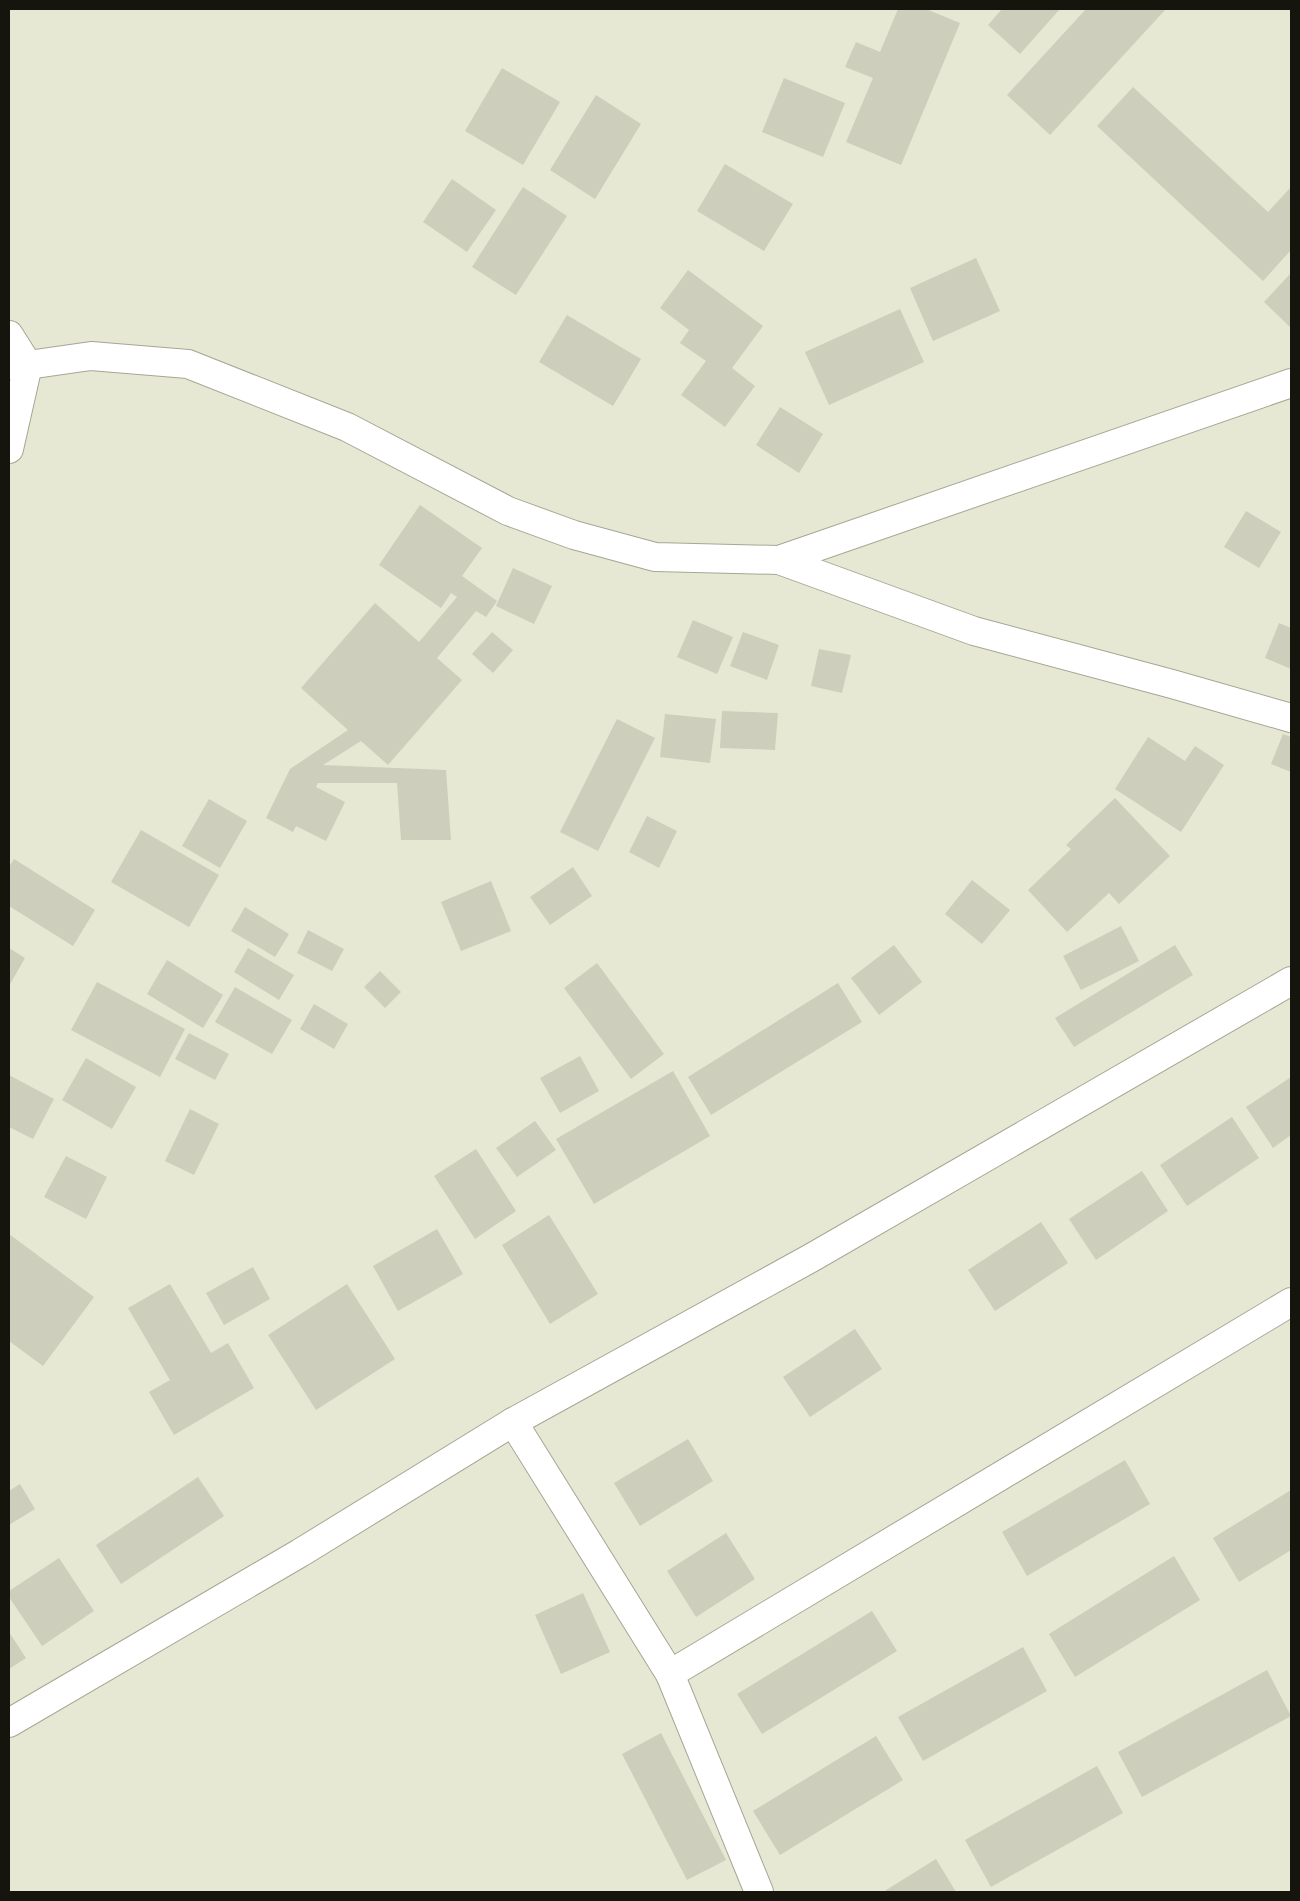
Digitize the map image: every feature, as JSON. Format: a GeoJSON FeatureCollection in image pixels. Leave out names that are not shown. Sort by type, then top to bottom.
{"type":"FeatureCollection","features":[{"type":"Feature","properties":{"kind":"street"},"geometry":{"type":"LineString","coordinates":[[9,336],[18,365],[9,449]]}},
{"type":"Feature","properties":{"kind":"street"},"geometry":{"type":"LineString","coordinates":[[18,365],[91,356],[188,364],[347,427],[508,511],[574,535],[655,557],[778,560],[974,631],[1291,718]]}},
{"type":"Feature","properties":{"kind":"street"},"geometry":{"type":"LineString","coordinates":[[778,560],[1291,383]]}},
{"type":"Feature","properties":{"kind":"street"},"geometry":{"type":"LineString","coordinates":[[9,1723],[300,1553],[513,1422],[811,1258],[1291,981]]}},
{"type":"Feature","properties":{"kind":"street"},"geometry":{"type":"LineString","coordinates":[[670,1674],[1291,1302]]}},
{"type":"Feature","properties":{"kind":"street"},"geometry":{"type":"LineString","coordinates":[[513,1422],[670,1674],[759,1892]]}},
{"type":"Feature","properties":{"kind":"building"},"geometry":{"type":"Polygon","coordinates":[[[898,9],[926,9],[960,23],[901,165],[846,142],[873,78],[845,67],[856,42],[880,52],[898,9]]]}},
{"type":"Feature","properties":{"kind":"building"},"geometry":{"type":"Polygon","coordinates":[[[1002,9],[1060,9],[1020,54],[988,25],[1002,9]]]}},
{"type":"Feature","properties":{"kind":"building"},"geometry":{"type":"Polygon","coordinates":[[[1086,9],[1166,9],[1050,135],[1007,95],[1086,9]]]}},
{"type":"Feature","properties":{"kind":"building"},"geometry":{"type":"Polygon","coordinates":[[[502,68],[560,102],[523,165],[465,131],[502,68]]]}},
{"type":"Feature","properties":{"kind":"building"},"geometry":{"type":"Polygon","coordinates":[[[784,78],[845,103],[823,157],[762,132],[784,78]]]}},
{"type":"Feature","properties":{"kind":"building"},"geometry":{"type":"Polygon","coordinates":[[[1133,87],[1268,212],[1291,187],[1291,250],[1263,281],[1097,126],[1133,87]]]}},
{"type":"Feature","properties":{"kind":"building"},"geometry":{"type":"Polygon","coordinates":[[[596,95],[641,124],[595,199],[550,170],[596,95]]]}},
{"type":"Feature","properties":{"kind":"building"},"geometry":{"type":"Polygon","coordinates":[[[725,164],[793,204],[764,251],[697,211],[725,164]]]}},
{"type":"Feature","properties":{"kind":"building"},"geometry":{"type":"Polygon","coordinates":[[[452,179],[496,210],[467,252],[423,222],[452,179]]]}},
{"type":"Feature","properties":{"kind":"building"},"geometry":{"type":"Polygon","coordinates":[[[523,187],[567,216],[516,295],[472,267],[523,187]]]}},
{"type":"Feature","properties":{"kind":"building"},"geometry":{"type":"Polygon","coordinates":[[[976,258],[1000,311],[933,341],[910,288],[976,258]]]}},
{"type":"Feature","properties":{"kind":"building"},"geometry":{"type":"Polygon","coordinates":[[[688,270],[763,326],[732,368],[755,386],[725,427],[681,395],[706,361],[680,343],[689,330],[660,308],[688,270]]]}},
{"type":"Feature","properties":{"kind":"building"},"geometry":{"type":"Polygon","coordinates":[[[1291,273],[1291,328],[1264,302],[1291,273]]]}},
{"type":"Feature","properties":{"kind":"building"},"geometry":{"type":"Polygon","coordinates":[[[900,309],[924,362],[829,405],[805,352],[900,309]]]}},
{"type":"Feature","properties":{"kind":"building"},"geometry":{"type":"Polygon","coordinates":[[[567,315],[641,359],[613,406],[539,362],[567,315]]]}},
{"type":"Feature","properties":{"kind":"building"},"geometry":{"type":"Polygon","coordinates":[[[780,407],[823,434],[799,473],[756,445],[780,407]]]}},
{"type":"Feature","properties":{"kind":"building"},"geometry":{"type":"Polygon","coordinates":[[[420,505],[482,548],[462,576],[497,601],[486,617],[476,611],[437,658],[462,680],[388,765],[361,741],[323,765],[446,770],[451,840],[401,840],[397,783],[318,783],[316,787],[345,802],[326,841],[296,826],[293,832],[266,818],[290,769],[348,730],[301,688],[375,603],[419,642],[457,597],[451,593],[441,608],[379,565],[420,505]]]}},
{"type":"Feature","properties":{"kind":"building"},"geometry":{"type":"Polygon","coordinates":[[[1246,511],[1281,532],[1259,568],[1224,547],[1246,511]]]}},
{"type":"Feature","properties":{"kind":"building"},"geometry":{"type":"Polygon","coordinates":[[[513,568],[552,586],[534,624],[496,606],[513,568]]]}},
{"type":"Feature","properties":{"kind":"building"},"geometry":{"type":"Polygon","coordinates":[[[693,620],[733,637],[717,674],[677,657],[693,620]]]}},
{"type":"Feature","properties":{"kind":"building"},"geometry":{"type":"Polygon","coordinates":[[[1279,623],[1291,628],[1291,669],[1265,658],[1279,623]]]}},
{"type":"Feature","properties":{"kind":"building"},"geometry":{"type":"Polygon","coordinates":[[[492,632],[513,650],[493,673],[472,654],[492,632]]]}},
{"type":"Feature","properties":{"kind":"building"},"geometry":{"type":"Polygon","coordinates":[[[743,632],[779,645],[767,680],[730,666],[743,632]]]}},
{"type":"Feature","properties":{"kind":"building"},"geometry":{"type":"Polygon","coordinates":[[[819,649],[851,655],[842,693],[811,686],[819,649]]]}},
{"type":"Feature","properties":{"kind":"building"},"geometry":{"type":"Polygon","coordinates":[[[722,711],[778,713],[775,750],[720,748],[722,711]]]}},
{"type":"Feature","properties":{"kind":"building"},"geometry":{"type":"Polygon","coordinates":[[[665,714],[716,719],[710,763],[660,757],[665,714]]]}},
{"type":"Feature","properties":{"kind":"building"},"geometry":{"type":"Polygon","coordinates":[[[617,719],[655,738],[598,851],[560,832],[617,719]]]}},
{"type":"Feature","properties":{"kind":"building"},"geometry":{"type":"Polygon","coordinates":[[[1283,734],[1291,737],[1291,772],[1271,764],[1283,734]]]}},
{"type":"Feature","properties":{"kind":"building"},"geometry":{"type":"Polygon","coordinates":[[[1148,737],[1185,761],[1195,746],[1224,765],[1181,832],[1115,789],[1148,737]]]}},
{"type":"Feature","properties":{"kind":"building"},"geometry":{"type":"Polygon","coordinates":[[[1115,798],[1170,856],[1119,904],[1109,893],[1067,932],[1028,890],[1071,849],[1066,845],[1115,798]]]}},
{"type":"Feature","properties":{"kind":"building"},"geometry":{"type":"Polygon","coordinates":[[[209,799],[247,821],[220,868],[182,846],[209,799]]]}},
{"type":"Feature","properties":{"kind":"building"},"geometry":{"type":"Polygon","coordinates":[[[647,816],[677,831],[659,868],[629,852],[647,816]]]}},
{"type":"Feature","properties":{"kind":"building"},"geometry":{"type":"Polygon","coordinates":[[[141,830],[219,875],[189,927],[111,882],[141,830]]]}},
{"type":"Feature","properties":{"kind":"building"},"geometry":{"type":"Polygon","coordinates":[[[14,859],[95,910],[73,946],[9,906],[9,867],[14,859]]]}},
{"type":"Feature","properties":{"kind":"building"},"geometry":{"type":"Polygon","coordinates":[[[573,867],[592,896],[550,925],[530,897],[573,867]]]}},
{"type":"Feature","properties":{"kind":"building"},"geometry":{"type":"Polygon","coordinates":[[[972,880],[1010,910],[982,944],[945,914],[972,880]]]}},
{"type":"Feature","properties":{"kind":"building"},"geometry":{"type":"Polygon","coordinates":[[[491,881],[511,931],[461,951],[441,902],[491,881]]]}},
{"type":"Feature","properties":{"kind":"building"},"geometry":{"type":"Polygon","coordinates":[[[245,907],[289,934],[275,957],[231,931],[245,907]]]}},
{"type":"Feature","properties":{"kind":"building"},"geometry":{"type":"Polygon","coordinates":[[[1121,926],[1139,961],[1081,990],[1063,956],[1121,926]]]}},
{"type":"Feature","properties":{"kind":"building"},"geometry":{"type":"Polygon","coordinates":[[[308,930],[344,949],[332,971],[297,953],[308,930]]]}},
{"type":"Feature","properties":{"kind":"building"},"geometry":{"type":"Polygon","coordinates":[[[894,945],[922,982],[879,1015],[851,978],[894,945]]]}},
{"type":"Feature","properties":{"kind":"building"},"geometry":{"type":"Polygon","coordinates":[[[1175,945],[1193,975],[1074,1047],[1055,1018],[1175,945]]]}},
{"type":"Feature","properties":{"kind":"building"},"geometry":{"type":"Polygon","coordinates":[[[9,948],[25,958],[9,986],[9,948]]]}},
{"type":"Feature","properties":{"kind":"building"},"geometry":{"type":"Polygon","coordinates":[[[248,948],[294,975],[279,1000],[234,972],[248,948]]]}},
{"type":"Feature","properties":{"kind":"building"},"geometry":{"type":"Polygon","coordinates":[[[167,960],[223,995],[203,1028],[147,994],[167,960]]]}},
{"type":"Feature","properties":{"kind":"building"},"geometry":{"type":"Polygon","coordinates":[[[597,963],[664,1054],[631,1079],[564,988],[597,963]]]}},
{"type":"Feature","properties":{"kind":"building"},"geometry":{"type":"Polygon","coordinates":[[[380,971],[401,992],[385,1008],[364,987],[380,971]]]}},
{"type":"Feature","properties":{"kind":"building"},"geometry":{"type":"Polygon","coordinates":[[[97,982],[185,1029],[160,1077],[71,1030],[97,982]]]}},
{"type":"Feature","properties":{"kind":"building"},"geometry":{"type":"Polygon","coordinates":[[[838,983],[862,1022],[711,1115],[688,1077],[838,983]]]}},
{"type":"Feature","properties":{"kind":"building"},"geometry":{"type":"Polygon","coordinates":[[[235,987],[292,1020],[272,1054],[215,1022],[235,987]]]}},
{"type":"Feature","properties":{"kind":"building"},"geometry":{"type":"Polygon","coordinates":[[[314,1004],[348,1024],[334,1049],[300,1029],[314,1004]]]}},
{"type":"Feature","properties":{"kind":"building"},"geometry":{"type":"Polygon","coordinates":[[[189,1033],[229,1054],[215,1080],[175,1059],[189,1033]]]}},
{"type":"Feature","properties":{"kind":"building"},"geometry":{"type":"Polygon","coordinates":[[[580,1056],[599,1091],[560,1113],[540,1078],[580,1056]]]}},
{"type":"Feature","properties":{"kind":"building"},"geometry":{"type":"Polygon","coordinates":[[[86,1058],[136,1087],[112,1129],[62,1100],[86,1058]]]}},
{"type":"Feature","properties":{"kind":"building"},"geometry":{"type":"Polygon","coordinates":[[[673,1071],[710,1136],[594,1204],[556,1139],[673,1071]]]}},
{"type":"Feature","properties":{"kind":"building"},"geometry":{"type":"Polygon","coordinates":[[[9,1075],[54,1099],[33,1139],[9,1127],[9,1075]]]}},
{"type":"Feature","properties":{"kind":"building"},"geometry":{"type":"Polygon","coordinates":[[[1291,1077],[1291,1135],[1273,1148],[1246,1107],[1291,1077]]]}},
{"type":"Feature","properties":{"kind":"building"},"geometry":{"type":"Polygon","coordinates":[[[190,1109],[219,1124],[194,1175],[165,1161],[190,1109]]]}},
{"type":"Feature","properties":{"kind":"building"},"geometry":{"type":"Polygon","coordinates":[[[1232,1117],[1259,1158],[1187,1206],[1160,1165],[1232,1117]]]}},
{"type":"Feature","properties":{"kind":"building"},"geometry":{"type":"Polygon","coordinates":[[[535,1121],[556,1150],[517,1177],[496,1148],[535,1121]]]}},
{"type":"Feature","properties":{"kind":"building"},"geometry":{"type":"Polygon","coordinates":[[[476,1149],[516,1211],[475,1239],[434,1176],[476,1149]]]}},
{"type":"Feature","properties":{"kind":"building"},"geometry":{"type":"Polygon","coordinates":[[[66,1156],[107,1177],[86,1219],[44,1197],[66,1156]]]}},
{"type":"Feature","properties":{"kind":"building"},"geometry":{"type":"Polygon","coordinates":[[[1142,1171],[1168,1211],[1096,1260],[1069,1219],[1142,1171]]]}},
{"type":"Feature","properties":{"kind":"building"},"geometry":{"type":"Polygon","coordinates":[[[549,1215],[598,1294],[550,1324],[502,1245],[549,1215]]]}},
{"type":"Feature","properties":{"kind":"building"},"geometry":{"type":"Polygon","coordinates":[[[1041,1222],[1068,1263],[995,1311],[968,1270],[1041,1222]]]}},
{"type":"Feature","properties":{"kind":"building"},"geometry":{"type":"Polygon","coordinates":[[[437,1229],[463,1274],[398,1311],[373,1266],[437,1229]]]}},
{"type":"Feature","properties":{"kind":"building"},"geometry":{"type":"Polygon","coordinates":[[[9,1234],[94,1297],[43,1366],[9,1341],[9,1234]]]}},
{"type":"Feature","properties":{"kind":"building"},"geometry":{"type":"Polygon","coordinates":[[[253,1267],[270,1299],[224,1325],[206,1293],[253,1267]]]}},
{"type":"Feature","properties":{"kind":"building"},"geometry":{"type":"Polygon","coordinates":[[[170,1284],[211,1353],[228,1343],[254,1388],[174,1435],[149,1392],[170,1380],[128,1308],[170,1284]]]}},
{"type":"Feature","properties":{"kind":"building"},"geometry":{"type":"Polygon","coordinates":[[[347,1284],[395,1359],[316,1410],[268,1335],[347,1284]]]}},
{"type":"Feature","properties":{"kind":"building"},"geometry":{"type":"Polygon","coordinates":[[[855,1329],[882,1369],[810,1417],[783,1377],[855,1329]]]}},
{"type":"Feature","properties":{"kind":"building"},"geometry":{"type":"Polygon","coordinates":[[[688,1439],[713,1481],[640,1526],[614,1483],[688,1439]]]}},
{"type":"Feature","properties":{"kind":"building"},"geometry":{"type":"Polygon","coordinates":[[[1125,1460],[1150,1504],[1027,1576],[1002,1532],[1125,1460]]]}},
{"type":"Feature","properties":{"kind":"building"},"geometry":{"type":"Polygon","coordinates":[[[198,1477],[224,1516],[121,1584],[96,1545],[198,1477]]]}},
{"type":"Feature","properties":{"kind":"building"},"geometry":{"type":"Polygon","coordinates":[[[20,1484],[35,1509],[9,1525],[9,1491],[20,1484]]]}},
{"type":"Feature","properties":{"kind":"building"},"geometry":{"type":"Polygon","coordinates":[[[1291,1490],[1291,1550],[1239,1582],[1213,1538],[1291,1490]]]}},
{"type":"Feature","properties":{"kind":"building"},"geometry":{"type":"Polygon","coordinates":[[[726,1533],[755,1579],[696,1617],[667,1571],[726,1533]]]}},
{"type":"Feature","properties":{"kind":"building"},"geometry":{"type":"Polygon","coordinates":[[[1174,1556],[1200,1600],[1075,1677],[1049,1634],[1174,1556]]]}},
{"type":"Feature","properties":{"kind":"building"},"geometry":{"type":"Polygon","coordinates":[[[59,1558],[94,1611],[42,1646],[9,1597],[9,1591],[59,1558]]]}},
{"type":"Feature","properties":{"kind":"building"},"geometry":{"type":"Polygon","coordinates":[[[583,1593],[610,1652],[561,1674],[535,1615],[583,1593]]]}},
{"type":"Feature","properties":{"kind":"building"},"geometry":{"type":"Polygon","coordinates":[[[872,1611],[897,1651],[762,1734],[737,1694],[872,1611]]]}},
{"type":"Feature","properties":{"kind":"building"},"geometry":{"type":"Polygon","coordinates":[[[9,1632],[26,1658],[9,1669],[9,1632]]]}},
{"type":"Feature","properties":{"kind":"building"},"geometry":{"type":"Polygon","coordinates":[[[1023,1647],[1047,1691],[923,1761],[898,1717],[1023,1647]]]}},
{"type":"Feature","properties":{"kind":"building"},"geometry":{"type":"Polygon","coordinates":[[[1267,1670],[1291,1716],[1142,1797],[1118,1752],[1267,1670]]]}},
{"type":"Feature","properties":{"kind":"building"},"geometry":{"type":"Polygon","coordinates":[[[661,1733],[726,1860],[687,1880],[622,1754],[661,1733]]]}},
{"type":"Feature","properties":{"kind":"building"},"geometry":{"type":"Polygon","coordinates":[[[876,1736],[903,1780],[780,1855],[753,1811],[876,1736]]]}},
{"type":"Feature","properties":{"kind":"building"},"geometry":{"type":"Polygon","coordinates":[[[1097,1766],[1123,1813],[991,1887],[965,1840],[1097,1766]]]}},
{"type":"Feature","properties":{"kind":"building"},"geometry":{"type":"Polygon","coordinates":[[[936,1859],[956,1892],[883,1892],[936,1859]]]}}]}
